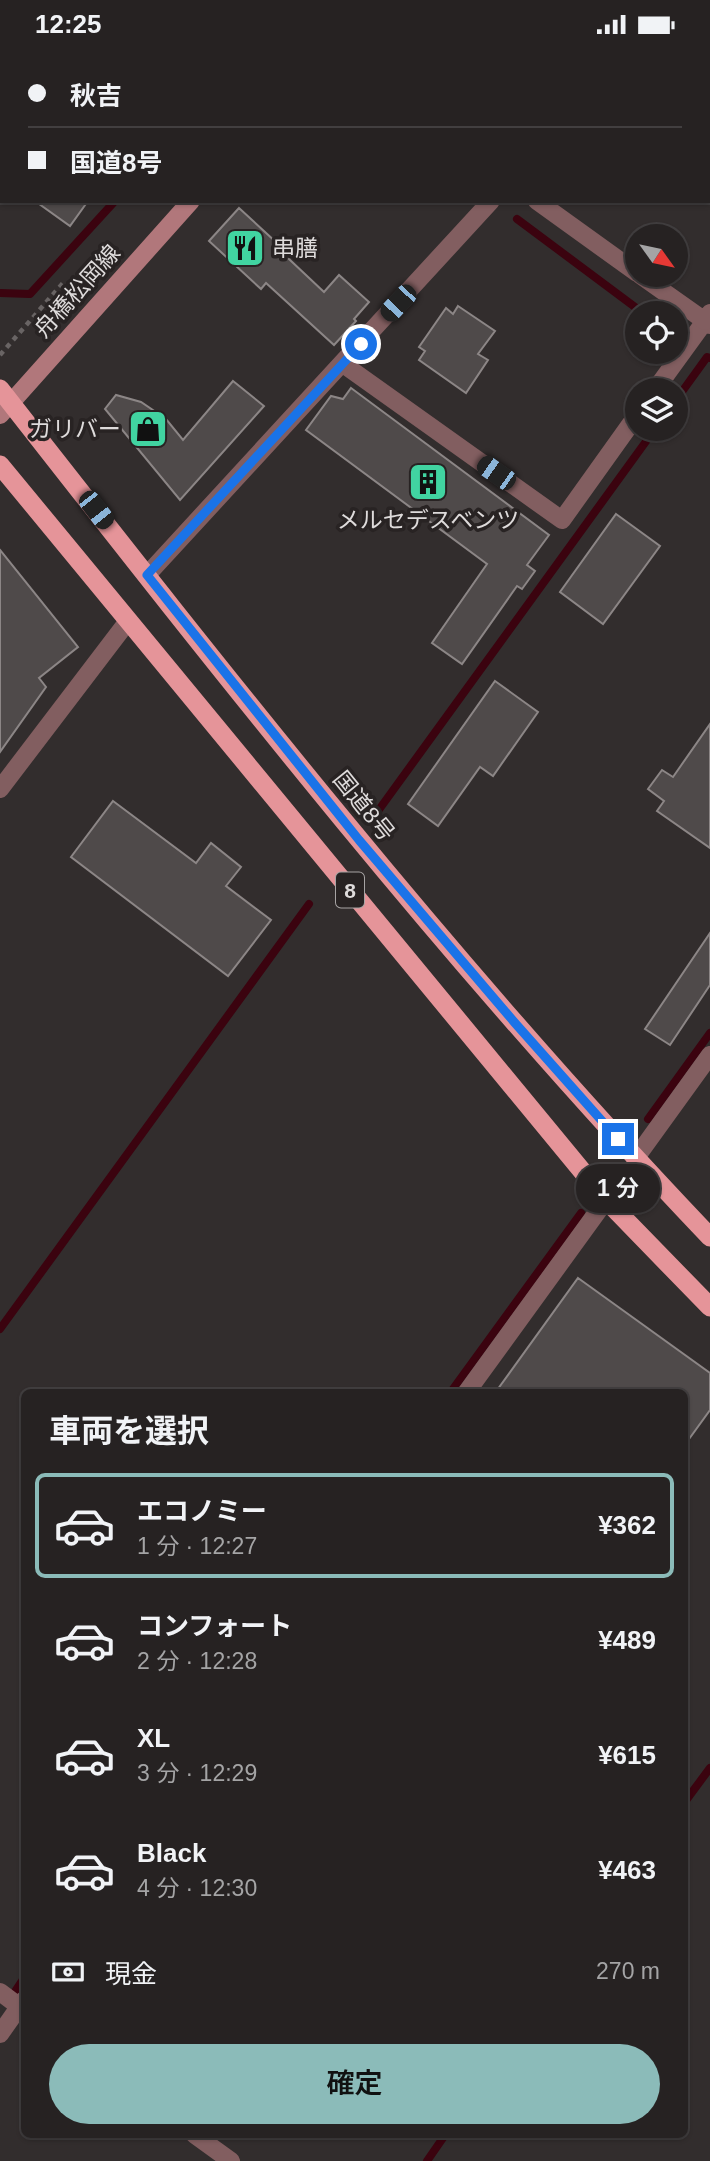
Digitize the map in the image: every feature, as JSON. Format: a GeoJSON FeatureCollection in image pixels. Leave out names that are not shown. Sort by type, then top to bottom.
{"type":"FeatureCollection","features":[{"type":"Feature","properties":{"kind":"highway","name":"国道8号"},"geometry":{"type":"LineString","coordinates":[[3,402],[147,575],[359,840],[635,1159],[710,1237]]}},
{"type":"Feature","properties":{"kind":"highway","name":"8"},"geometry":{"type":"LineString","coordinates":[[0,465],[606,1200],[710,1307]]}},
{"type":"Feature","properties":{"kind":"main road","name":"舟橋松岡線"},"geometry":{"type":"LineString","coordinates":[[3,402],[189,203]]}},
{"type":"Feature","properties":{"kind":"street"},"geometry":{"type":"LineString","coordinates":[[147,575],[489,203]]}},
{"type":"Feature","properties":{"kind":"street"},"geometry":{"type":"LineString","coordinates":[[540,203],[625,264]]}},
{"type":"Feature","properties":{"kind":"street"},"geometry":{"type":"LineString","coordinates":[[659,287],[708,319],[664,378]]}},
{"type":"Feature","properties":{"kind":"street"},"geometry":{"type":"LineString","coordinates":[[342,364],[562,520],[625,432]]}},
{"type":"Feature","properties":{"kind":"street"},"geometry":{"type":"LineString","coordinates":[[0,789],[128,621]]}},
{"type":"Feature","properties":{"kind":"street"},"geometry":{"type":"LineString","coordinates":[[635,1159],[710,1055]]}},
{"type":"Feature","properties":{"kind":"street"},"geometry":{"type":"LineString","coordinates":[[469,1389],[606,1200]]}},
{"type":"Feature","properties":{"kind":"street"},"geometry":{"type":"LineString","coordinates":[[0,1992],[21,2004]]}},
{"type":"Feature","properties":{"kind":"street"},"geometry":{"type":"LineString","coordinates":[[0,2034],[21,2008]]}},
{"type":"Feature","properties":{"kind":"street"},"geometry":{"type":"LineString","coordinates":[[199,2138],[231,2161]]}},
{"type":"Feature","properties":{"kind":"path"},"geometry":{"type":"LineString","coordinates":[[0,355],[63,283]]}},
{"type":"Feature","properties":{"kind":"building"},"geometry":{"type":"Polygon","coordinates":[[[38,203],[87,203],[70,226],[38,203]]]}},
{"type":"Feature","properties":{"kind":"building"},"geometry":{"type":"Polygon","coordinates":[[[239,208],[291,256],[289,259],[324,292],[339,275],[369,302],[334,345],[266,283],[261,289],[209,241],[239,208]]]}},
{"type":"Feature","properties":{"kind":"building"},"geometry":{"type":"Polygon","coordinates":[[[458,306],[495,331],[478,354],[488,360],[466,393],[419,360],[425,351],[419,347],[446,308],[453,314],[458,306]]]}},
{"type":"Feature","properties":{"kind":"building","name":"ガリバー"},"geometry":{"type":"Polygon","coordinates":[[[233,381],[264,406],[180,500],[105,409],[116,395],[141,402],[166,419],[183,440],[233,381]]]}},
{"type":"Feature","properties":{"kind":"building","name":"メルセデスベンツ"},"geometry":{"type":"Polygon","coordinates":[[[351,388],[549,535],[527,565],[535,571],[522,589],[517,586],[462,664],[432,643],[487,564],[306,430],[331,396],[343,399],[351,388]]]}},
{"type":"Feature","properties":{"kind":"building"},"geometry":{"type":"Polygon","coordinates":[[[616,514],[660,546],[603,624],[560,592],[616,514]]]}},
{"type":"Feature","properties":{"kind":"building"},"geometry":{"type":"Polygon","coordinates":[[[0,550],[78,647],[39,678],[46,687],[0,752],[0,550]]]}},
{"type":"Feature","properties":{"kind":"building"},"geometry":{"type":"Polygon","coordinates":[[[495,681],[538,712],[493,776],[480,767],[438,826],[408,804],[495,681]]]}},
{"type":"Feature","properties":{"kind":"building"},"geometry":{"type":"Polygon","coordinates":[[[710,724],[710,848],[657,811],[664,801],[648,789],[662,770],[673,777],[710,724]]]}},
{"type":"Feature","properties":{"kind":"building"},"geometry":{"type":"Polygon","coordinates":[[[113,801],[196,863],[211,843],[241,867],[226,886],[271,920],[228,976],[71,857],[113,801]]]}},
{"type":"Feature","properties":{"kind":"building"},"geometry":{"type":"Polygon","coordinates":[[[710,933],[710,985],[670,1045],[645,1029],[710,933]]]}},
{"type":"Feature","properties":{"kind":"building"},"geometry":{"type":"Polygon","coordinates":[[[578,1278],[710,1373],[710,1410],[688,1440],[688,1389],[498,1389],[578,1278]]]}},
{"type":"Feature","properties":{"kind":"waterway"},"geometry":{"type":"LineString","coordinates":[[0,293],[30,294],[113,203]]}},
{"type":"Feature","properties":{"kind":"waterway"},"geometry":{"type":"LineString","coordinates":[[517,219],[627,301]]}},
{"type":"Feature","properties":{"kind":"waterway"},"geometry":{"type":"LineString","coordinates":[[688,383],[707,357],[710,358]]}},
{"type":"Feature","properties":{"kind":"waterway"},"geometry":{"type":"LineString","coordinates":[[378,811],[646,441]]}},
{"type":"Feature","properties":{"kind":"waterway"},"geometry":{"type":"LineString","coordinates":[[0,1329],[309,904]]}},
{"type":"Feature","properties":{"kind":"waterway"},"geometry":{"type":"LineString","coordinates":[[648,1119],[710,1033]]}},
{"type":"Feature","properties":{"kind":"waterway"},"geometry":{"type":"LineString","coordinates":[[453,1389],[581,1213]]}},
{"type":"Feature","properties":{"kind":"waterway"},"geometry":{"type":"LineString","coordinates":[[688,1798],[710,1768]]}},
{"type":"Feature","properties":{"kind":"waterway"},"geometry":{"type":"LineString","coordinates":[[16,1990],[21,1982]]}},
{"type":"Feature","properties":{"kind":"waterway"},"geometry":{"type":"LineString","coordinates":[[427,2161],[443,2138]]}},
{"type":"Feature","properties":{"kind":"place","name":"串膳"},"geometry":{"type":"Point","coordinates":[245,248]}},
{"type":"Feature","properties":{"kind":"place","name":"ガリバー"},"geometry":{"type":"Point","coordinates":[148,429]}},
{"type":"Feature","properties":{"kind":"place","name":"メルセデスベンツ"},"geometry":{"type":"Point","coordinates":[428,482]}},
{"type":"Feature","properties":{"kind":"route"},"geometry":{"type":"LineString","coordinates":[[361,344],[147,575],[359,840],[618,1139]]}}]}
